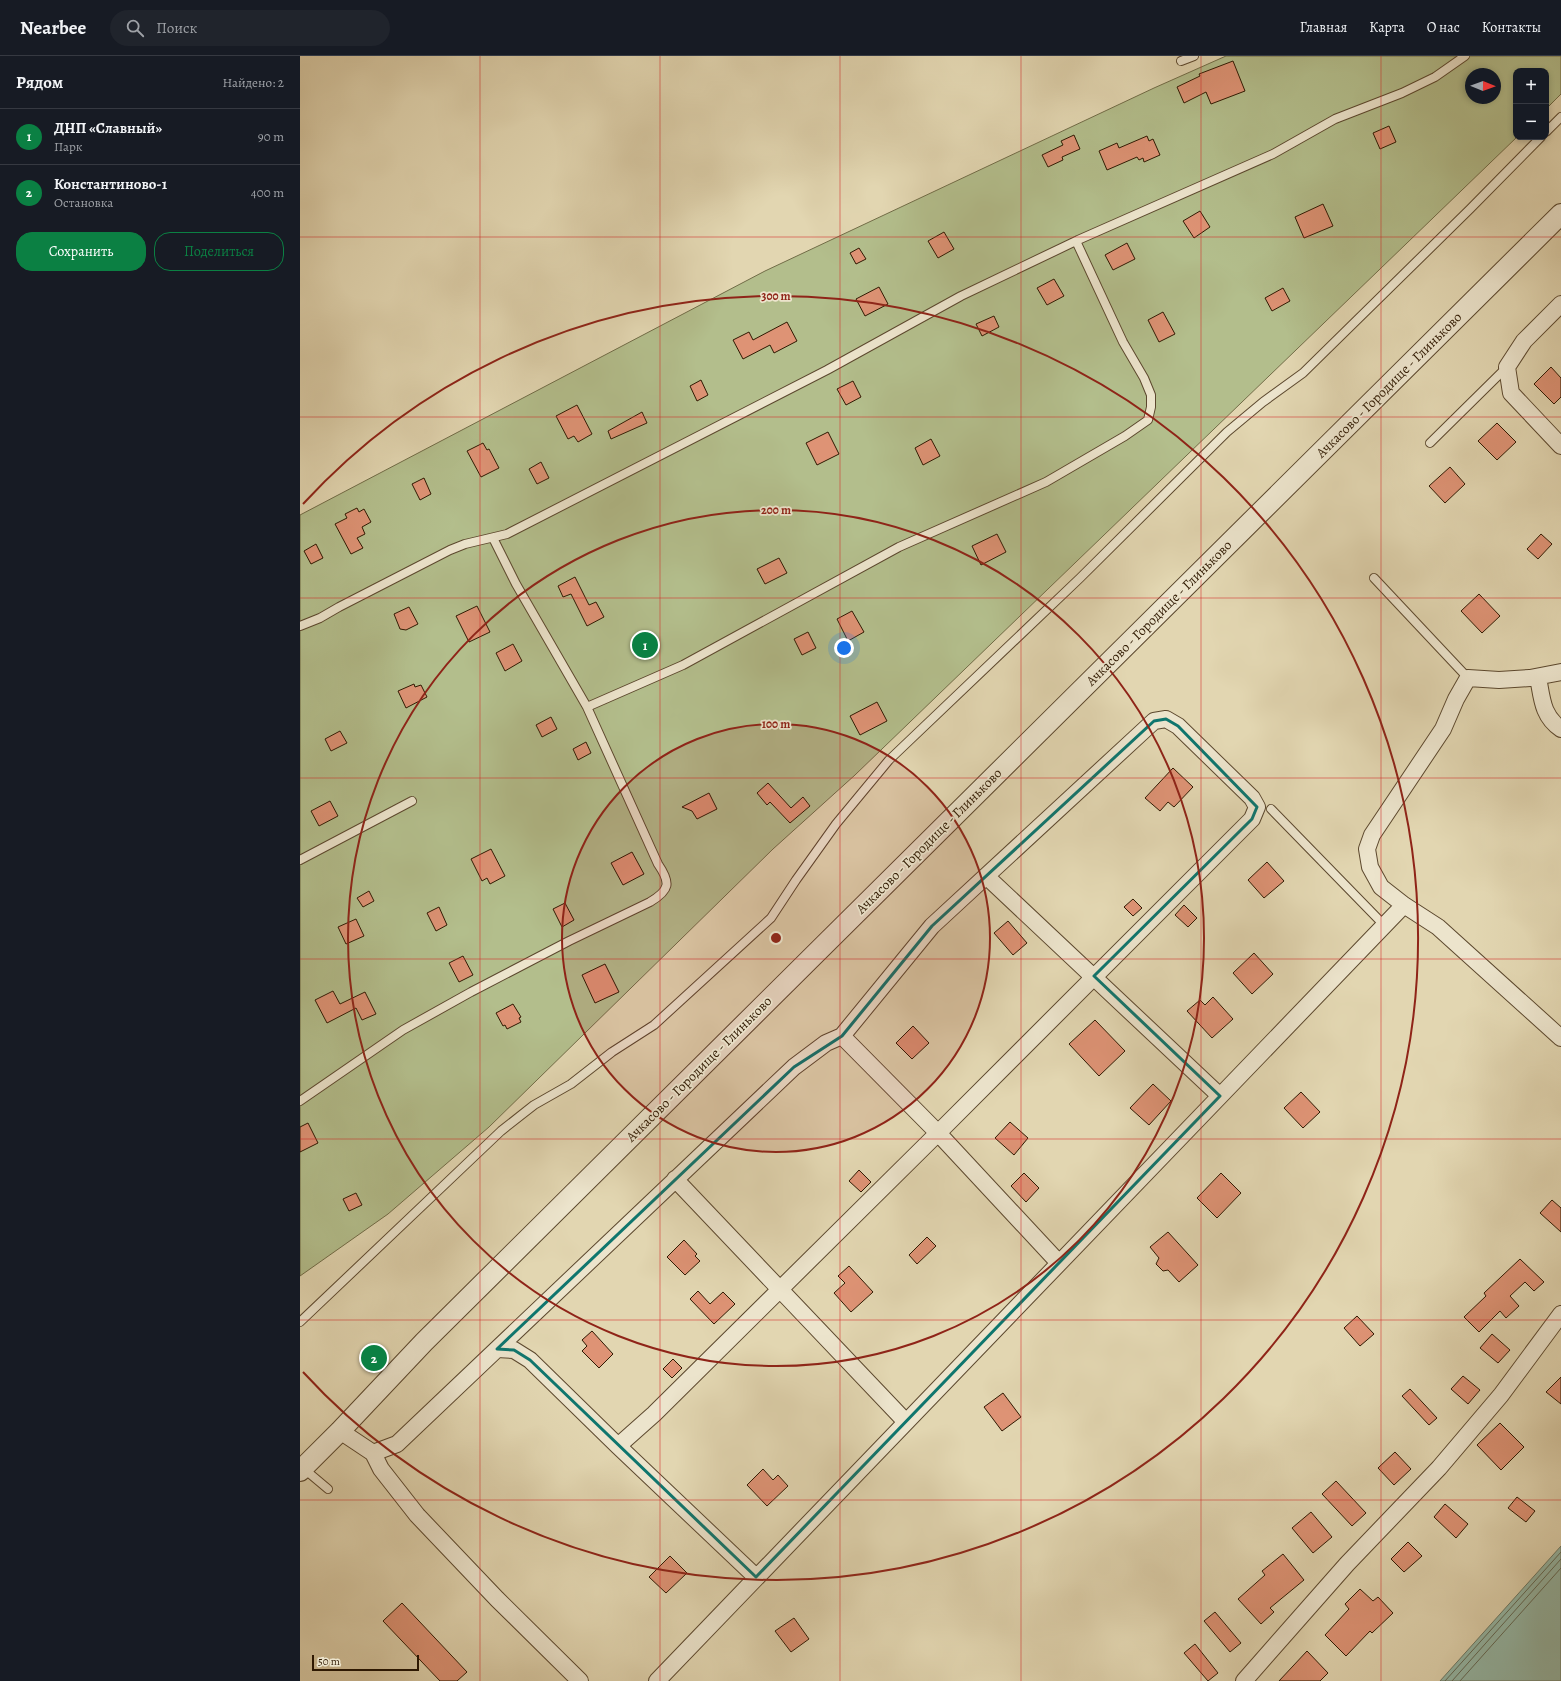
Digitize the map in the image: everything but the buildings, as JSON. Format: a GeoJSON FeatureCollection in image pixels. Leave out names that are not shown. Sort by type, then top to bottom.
{"type":"FeatureCollection","features":[{"type":"Feature","properties":{"kind":"street","name":"Ачкасово - Городище - Глиньково"},"geometry":{"type":"LineString","coordinates":[[302,1470],[424,1342],[1561,214]]}},
{"type":"Feature","properties":{"kind":"street"},"geometry":{"type":"LineString","coordinates":[[1561,304],[1524,341],[1507,367],[1511,393],[1561,446]]}},
{"type":"Feature","properties":{"kind":"street"},"geometry":{"type":"LineString","coordinates":[[1561,672],[1538,677],[1499,680],[1468,678],[1456,699],[1443,729],[1372,835],[1367,849],[1370,867],[1381,887],[1404,905],[1438,927],[1561,1038]]}},
{"type":"Feature","properties":{"kind":"street"},"geometry":{"type":"LineString","coordinates":[[1538,677],[1543,707],[1555,725],[1561,729]]}},
{"type":"Feature","properties":{"kind":"street"},"geometry":{"type":"LineString","coordinates":[[373,1453],[397,1444],[794,1067],[826,1043],[842,1036],[932,926],[1154,721],[1166,719],[1178,726],[1252,798],[1257,806],[1252,818],[938,1133],[654,1414],[618,1446]]}},
{"type":"Feature","properties":{"kind":"street"},"geometry":{"type":"LineString","coordinates":[[986,876],[1220,1096]]}},
{"type":"Feature","properties":{"kind":"street"},"geometry":{"type":"LineString","coordinates":[[657,1681],[1404,905]]}},
{"type":"Feature","properties":{"kind":"street"},"geometry":{"type":"LineString","coordinates":[[842,1036],[938,1133],[1059,1263]]}},
{"type":"Feature","properties":{"kind":"street"},"geometry":{"type":"LineString","coordinates":[[675,1179],[906,1422]]}},
{"type":"Feature","properties":{"kind":"street"},"geometry":{"type":"LineString","coordinates":[[1244,1681],[1347,1564],[1439,1468],[1501,1395],[1561,1314]]}},
{"type":"Feature","properties":{"kind":"street"},"geometry":{"type":"LineString","coordinates":[[497,1348],[514,1350],[530,1360],[756,1578]]}},
{"type":"Feature","properties":{"kind":"street"},"geometry":{"type":"LineString","coordinates":[[340,1431],[373,1453],[381,1469],[417,1515],[497,1599],[580,1681]]}},
{"type":"Feature","properties":{"kind":"lane"},"geometry":{"type":"LineString","coordinates":[[1181,61],[1194,56]]}},
{"type":"Feature","properties":{"kind":"lane"},"geometry":{"type":"LineString","coordinates":[[300,626],[320,618],[450,550],[465,544],[507,534],[827,370],[961,296],[1076,241],[1273,154],[1335,119],[1435,77],[1465,56]]}},
{"type":"Feature","properties":{"kind":"lane"},"geometry":{"type":"LineString","coordinates":[[1549,129],[1561,117]]}},
{"type":"Feature","properties":{"kind":"lane"},"geometry":{"type":"LineString","coordinates":[[300,1322],[501,1131],[534,1105],[571,1084],[612,1052],[654,1025],[771,918],[836,824],[889,760],[1080,578],[1227,432],[1263,402],[1303,373],[1538,140]]}},
{"type":"Feature","properties":{"kind":"lane"},"geometry":{"type":"LineString","coordinates":[[587,707],[683,665],[899,547],[1046,482],[1125,436],[1148,420],[1151,407],[1151,395],[1144,378],[1123,342],[1076,241]]}},
{"type":"Feature","properties":{"kind":"lane"},"geometry":{"type":"LineString","coordinates":[[1430,443],[1507,367]]}},
{"type":"Feature","properties":{"kind":"lane"},"geometry":{"type":"LineString","coordinates":[[300,1101],[403,1030],[471,992],[663,894],[668,885],[666,875],[658,864],[587,707],[516,584],[493,538]]}},
{"type":"Feature","properties":{"kind":"lane"},"geometry":{"type":"LineString","coordinates":[[1374,578],[1468,678]]}},
{"type":"Feature","properties":{"kind":"lane"},"geometry":{"type":"LineString","coordinates":[[300,860],[412,801]]}},
{"type":"Feature","properties":{"kind":"lane"},"geometry":{"type":"LineString","coordinates":[[1271,810],[1384,925]]}},
{"type":"Feature","properties":{"kind":"lane"},"geometry":{"type":"LineString","coordinates":[[302,1470],[328,1490]]}},
{"type":"Feature","properties":{"kind":"highlighted area"},"geometry":{"type":"Polygon","coordinates":[[[1166,719],[1178,726],[1257,807],[1252,819],[1094,976],[1220,1096],[756,1577],[530,1360],[514,1350],[497,1349],[794,1067],[842,1036],[932,926],[1154,721],[1166,719]]]}},
{"type":"Feature","properties":{"kind":"shaded area"},"geometry":{"type":"Polygon","coordinates":[[[1226,56],[1561,56],[1561,94],[1549,106],[1549,68],[1513,68],[1514,140],[855,775],[773,849],[489,1127],[388,1214],[300,1276],[300,515],[765,271],[1154,88],[1226,56]]]}},
{"type":"Feature","properties":{"kind":"water"},"geometry":{"type":"Polygon","coordinates":[[[1561,1546],[1561,1681],[1440,1681],[1561,1546]]]}},
{"type":"Feature","properties":{"kind":"place","name":"ДНП «Славный»"},"geometry":{"type":"Point","coordinates":[645,645]}},
{"type":"Feature","properties":{"kind":"place","name":"Константиново-1"},"geometry":{"type":"Point","coordinates":[374,1358]}}]}
